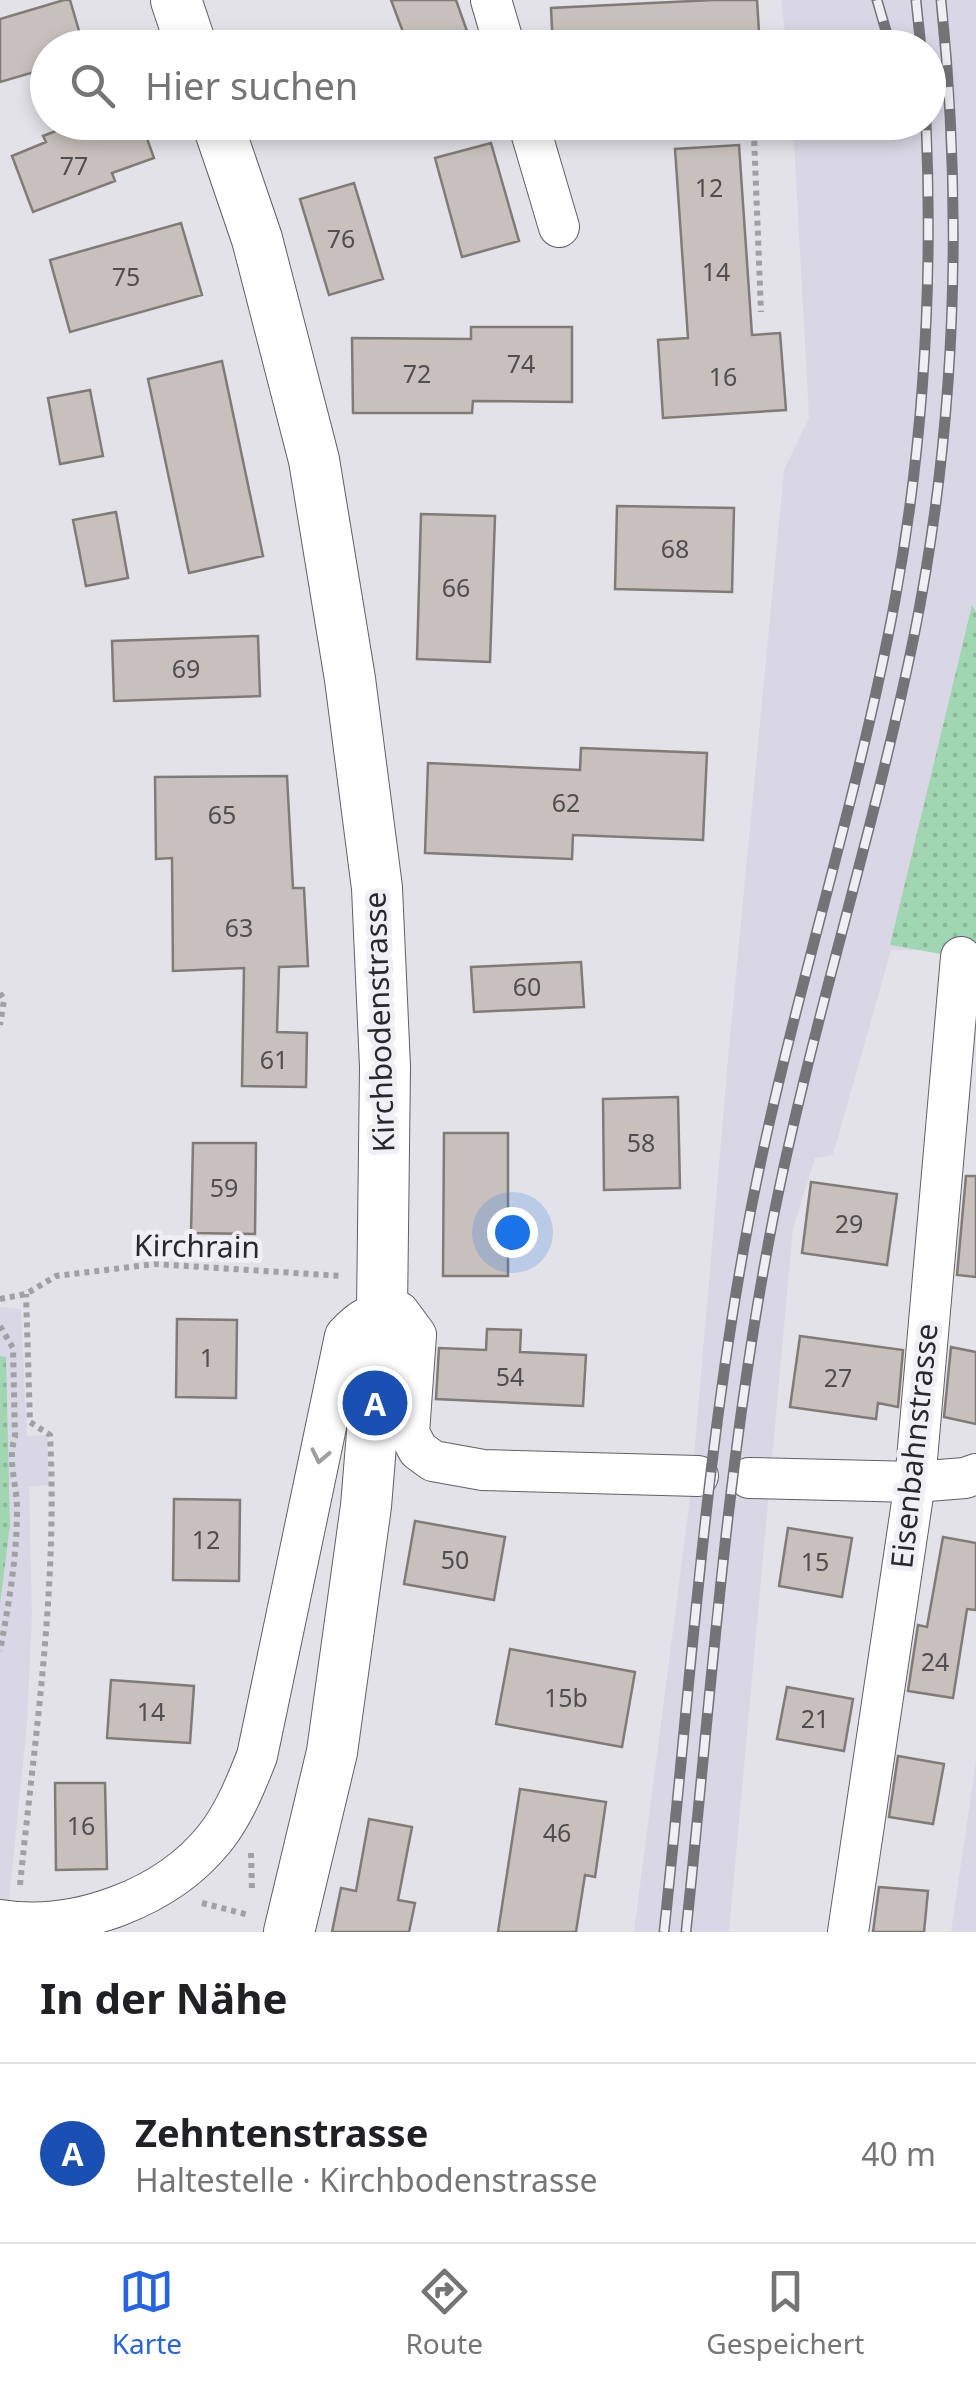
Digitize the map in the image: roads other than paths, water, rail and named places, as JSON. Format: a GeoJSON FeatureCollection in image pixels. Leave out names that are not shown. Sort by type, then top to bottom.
{"type":"FeatureCollection","features":[{"type":"Feature","properties":{"kind":"street"},"geometry":{"type":"LineString","coordinates":[[176,0],[186,30]]}},
{"type":"Feature","properties":{"kind":"street"},"geometry":{"type":"LineString","coordinates":[[491,0],[500,30]]}},
{"type":"Feature","properties":{"kind":"street","name":"Kirchbodenstrasse"},"geometry":{"type":"LineString","coordinates":[[223,140],[257,239],[314,460],[350,679],[378,888],[385,1067],[382,1311],[366,1506],[332,1752],[271,1924]]}},
{"type":"Feature","properties":{"kind":"street"},"geometry":{"type":"LineString","coordinates":[[533,140],[559,227]]}},
{"type":"Feature","properties":{"kind":"street","name":"Eisenbahnstrasse"},"geometry":{"type":"LineString","coordinates":[[848,1932],[915,1482],[961,957]]}},
{"type":"Feature","properties":{"kind":"street"},"geometry":{"type":"LineString","coordinates":[[10,1925],[96,1914],[171,1879],[216,1838],[238,1802],[258,1756],[345,1336],[358,1322],[382,1311],[399,1312],[416,1336],[408,1434],[418,1450],[433,1461],[483,1470],[698,1476]]}},
{"type":"Feature","properties":{"kind":"street"},"geometry":{"type":"LineString","coordinates":[[749,1478],[915,1482],[976,1474]]}},
{"type":"Feature","properties":{"kind":"railway"},"geometry":{"type":"LineString","coordinates":[[877,0],[886,30]]}},
{"type":"Feature","properties":{"kind":"railway"},"geometry":{"type":"LineString","coordinates":[[916,0],[919,30]]}},
{"type":"Feature","properties":{"kind":"railway"},"geometry":{"type":"LineString","coordinates":[[941,0],[944,30]]}},
{"type":"Feature","properties":{"kind":"railway"},"geometry":{"type":"LineString","coordinates":[[686,1932],[722,1575],[757,1307],[806,1073],[898,709],[939,478],[947,399],[953,239],[946,57]]}},
{"type":"Feature","properties":{"kind":"railway"},"geometry":{"type":"LineString","coordinates":[[664,1932],[710,1479],[735,1299],[767,1132],[880,677],[905,541],[924,362],[927,140]]}},
{"type":"Feature","properties":{"kind":"place","name":"Zehntenstrasse"},"geometry":{"type":"Point","coordinates":[375,1403]}}]}
